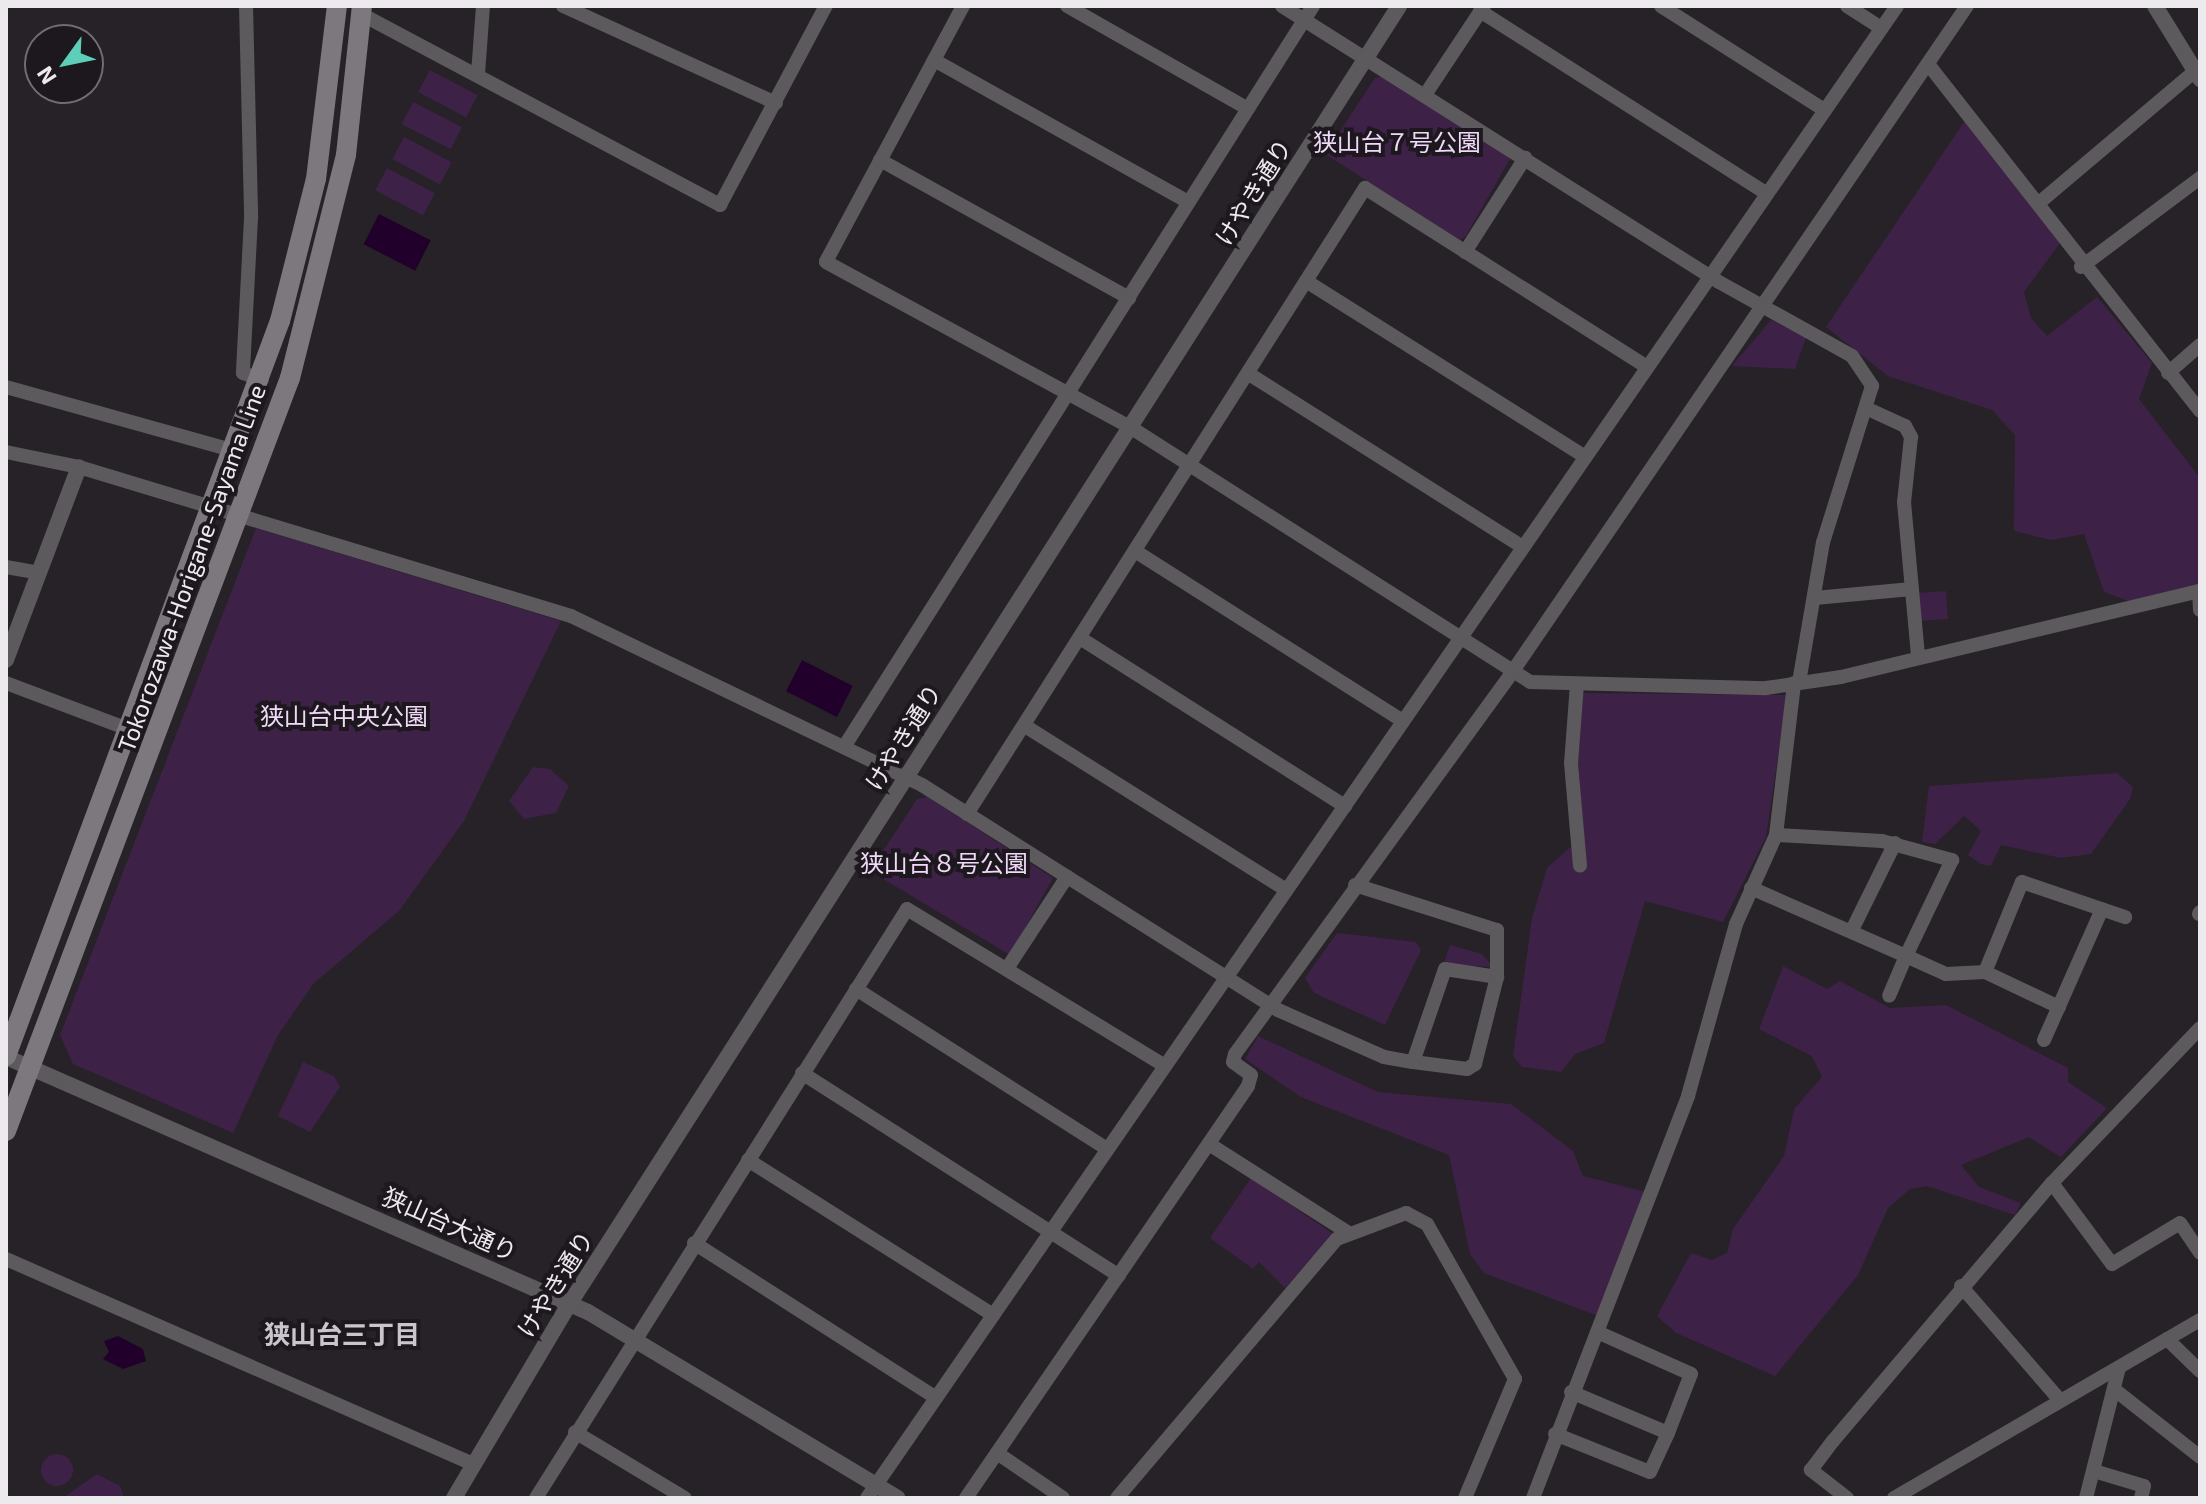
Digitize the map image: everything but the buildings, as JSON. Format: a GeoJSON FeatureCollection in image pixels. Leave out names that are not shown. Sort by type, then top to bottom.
{"type":"FeatureCollection","features":[{"type":"Feature","properties":{"kind":"main road","name":"Tokorozawa-Horigane-Sayama Line"},"geometry":{"type":"LineString","coordinates":[[6,1057],[133,731],[262,380],[316,179],[337,6]]}},
{"type":"Feature","properties":{"kind":"main road","name":"Tokorozawa-Horigane-Sayama Line"},"geometry":{"type":"LineString","coordinates":[[6,1131],[290,378],[330,235],[362,10]]}},
{"type":"Feature","properties":{"kind":"street"},"geometry":{"type":"LineString","coordinates":[[246,6],[251,218],[243,373],[262,380]]}},
{"type":"Feature","properties":{"kind":"street"},"geometry":{"type":"LineString","coordinates":[[478,74],[483,6]]}},
{"type":"Feature","properties":{"kind":"street"},"geometry":{"type":"LineString","coordinates":[[563,6],[776,103]]}},
{"type":"Feature","properties":{"kind":"street"},"geometry":{"type":"LineString","coordinates":[[362,10],[720,205],[826,6]]}},
{"type":"Feature","properties":{"kind":"street"},"geometry":{"type":"LineString","coordinates":[[963,6],[826,262],[1130,427],[1539,685],[1796,682],[2199,591],[2200,610]]}},
{"type":"Feature","properties":{"kind":"street"},"geometry":{"type":"LineString","coordinates":[[1067,6],[1248,109]]}},
{"type":"Feature","properties":{"kind":"street"},"geometry":{"type":"LineString","coordinates":[[1282,6],[1710,276],[1852,356],[1872,386],[1868,409],[1823,542],[1815,598],[1796,682],[1776,835],[1751,888],[1688,1096],[1555,1434],[1536,1497]]}},
{"type":"Feature","properties":{"kind":"street"},"geometry":{"type":"LineString","coordinates":[[844,747],[1313,6]]}},
{"type":"Feature","properties":{"kind":"street","name":"けやき通り"},"geometry":{"type":"LineString","coordinates":[[454,1498],[570,1303],[1399,6]]}},
{"type":"Feature","properties":{"kind":"street"},"geometry":{"type":"LineString","coordinates":[[1661,6],[1824,110]]}},
{"type":"Feature","properties":{"kind":"street"},"geometry":{"type":"LineString","coordinates":[[1847,6],[1881,28]]}},
{"type":"Feature","properties":{"kind":"street"},"geometry":{"type":"LineString","coordinates":[[871,1491],[1897,6]]}},
{"type":"Feature","properties":{"kind":"street"},"geometry":{"type":"LineString","coordinates":[[966,1498],[1251,1078],[1233,1057],[1513,671],[1759,305],[1967,6]]}},
{"type":"Feature","properties":{"kind":"street"},"geometry":{"type":"LineString","coordinates":[[2040,202],[2198,75],[2155,6]]}},
{"type":"Feature","properties":{"kind":"street"},"geometry":{"type":"LineString","coordinates":[[1425,95],[1482,9],[1767,194]]}},
{"type":"Feature","properties":{"kind":"street"},"geometry":{"type":"LineString","coordinates":[[934,60],[1188,202]]}},
{"type":"Feature","properties":{"kind":"street"},"geometry":{"type":"LineString","coordinates":[[1928,64],[2040,202],[2081,267],[2200,411]]}},
{"type":"Feature","properties":{"kind":"street"},"geometry":{"type":"LineString","coordinates":[[1465,252],[1525,158]]}},
{"type":"Feature","properties":{"kind":"street"},"geometry":{"type":"LineString","coordinates":[[880,160],[1129,298]]}},
{"type":"Feature","properties":{"kind":"street"},"geometry":{"type":"LineString","coordinates":[[2081,267],[2200,178]]}},
{"type":"Feature","properties":{"kind":"street"},"geometry":{"type":"LineString","coordinates":[[967,814],[1365,188],[1647,367]]}},
{"type":"Feature","properties":{"kind":"street"},"geometry":{"type":"LineString","coordinates":[[1306,281],[1585,457]]}},
{"type":"Feature","properties":{"kind":"street"},"geometry":{"type":"LineString","coordinates":[[2168,373],[2200,345]]}},
{"type":"Feature","properties":{"kind":"street"},"geometry":{"type":"LineString","coordinates":[[1249,374],[1523,547]]}},
{"type":"Feature","properties":{"kind":"street"},"geometry":{"type":"LineString","coordinates":[[6,387],[235,451]]}},
{"type":"Feature","properties":{"kind":"street"},"geometry":{"type":"LineString","coordinates":[[1868,409],[1905,426],[1911,437],[1904,502],[1918,655]]}},
{"type":"Feature","properties":{"kind":"street"},"geometry":{"type":"LineString","coordinates":[[6,452],[79,467],[571,616],[907,777],[1270,1006],[1384,1057],[1413,1062],[1475,1064],[1497,977],[1497,930],[1355,885]]}},
{"type":"Feature","properties":{"kind":"street"},"geometry":{"type":"LineString","coordinates":[[6,660],[79,467]]}},
{"type":"Feature","properties":{"kind":"street"},"geometry":{"type":"LineString","coordinates":[[1135,551],[1403,721]]}},
{"type":"Feature","properties":{"kind":"street"},"geometry":{"type":"LineString","coordinates":[[6,567],[39,573]]}},
{"type":"Feature","properties":{"kind":"street"},"geometry":{"type":"LineString","coordinates":[[1815,598],[1912,589]]}},
{"type":"Feature","properties":{"kind":"street"},"geometry":{"type":"LineString","coordinates":[[1080,638],[1345,806]]}},
{"type":"Feature","properties":{"kind":"street"},"geometry":{"type":"LineString","coordinates":[[6,683],[133,731]]}},
{"type":"Feature","properties":{"kind":"street"},"geometry":{"type":"LineString","coordinates":[[1577,684],[1571,763],[1580,866]]}},
{"type":"Feature","properties":{"kind":"street"},"geometry":{"type":"LineString","coordinates":[[1025,726],[1286,890]]}},
{"type":"Feature","properties":{"kind":"street"},"geometry":{"type":"LineString","coordinates":[[1776,835],[1895,843],[1952,860],[1889,996]]}},
{"type":"Feature","properties":{"kind":"street"},"geometry":{"type":"LineString","coordinates":[[1852,930],[1895,843]]}},
{"type":"Feature","properties":{"kind":"street"},"geometry":{"type":"LineString","coordinates":[[1008,967],[1067,877]]}},
{"type":"Feature","properties":{"kind":"street"},"geometry":{"type":"LineString","coordinates":[[1985,972],[2022,882],[2125,917]]}},
{"type":"Feature","properties":{"kind":"street"},"geometry":{"type":"LineString","coordinates":[[1751,888],[1946,974],[1985,972],[2059,1007]]}},
{"type":"Feature","properties":{"kind":"street"},"geometry":{"type":"LineString","coordinates":[[536,1498],[633,1338],[910,907],[1165,1066]]}},
{"type":"Feature","properties":{"kind":"street"},"geometry":{"type":"LineString","coordinates":[[2044,1040],[2102,909]]}},
{"type":"Feature","properties":{"kind":"street"},"geometry":{"type":"LineString","coordinates":[[1413,1062],[1445,969],[1497,977]]}},
{"type":"Feature","properties":{"kind":"street"},"geometry":{"type":"LineString","coordinates":[[856,989],[1107,1149]]}},
{"type":"Feature","properties":{"kind":"street"},"geometry":{"type":"LineString","coordinates":[[1847,1498],[1811,1470],[1961,1286],[2052,1183],[2200,1028]]}},
{"type":"Feature","properties":{"kind":"street","name":"狭山台大通り"},"geometry":{"type":"LineString","coordinates":[[6,1057],[570,1303],[633,1338],[871,1491],[897,1498]]}},
{"type":"Feature","properties":{"kind":"street"},"geometry":{"type":"LineString","coordinates":[[802,1073],[1119,1276]]}},
{"type":"Feature","properties":{"kind":"street"},"geometry":{"type":"LineString","coordinates":[[1209,1144],[1347,1232]]}},
{"type":"Feature","properties":{"kind":"street"},"geometry":{"type":"LineString","coordinates":[[748,1160],[993,1315]]}},
{"type":"Feature","properties":{"kind":"street"},"geometry":{"type":"LineString","coordinates":[[2052,1183],[2112,1264],[2180,1223],[2200,1253]]}},
{"type":"Feature","properties":{"kind":"street"},"geometry":{"type":"LineString","coordinates":[[1117,1498],[1347,1232],[1406,1213],[1421,1217],[1511,1363],[1514,1394],[1465,1498]]}},
{"type":"Feature","properties":{"kind":"street"},"geometry":{"type":"LineString","coordinates":[[694,1243],[936,1398]]}},
{"type":"Feature","properties":{"kind":"street"},"geometry":{"type":"LineString","coordinates":[[6,1259],[473,1464]]}},
{"type":"Feature","properties":{"kind":"street"},"geometry":{"type":"LineString","coordinates":[[1961,1286],[2059,1399]]}},
{"type":"Feature","properties":{"kind":"street"},"geometry":{"type":"LineString","coordinates":[[1901,1496],[2059,1399],[2200,1320]]}},
{"type":"Feature","properties":{"kind":"street"},"geometry":{"type":"LineString","coordinates":[[1555,1434],[1650,1472],[1668,1433],[1691,1374],[1597,1332]]}},
{"type":"Feature","properties":{"kind":"street"},"geometry":{"type":"LineString","coordinates":[[2167,1339],[2200,1371]]}},
{"type":"Feature","properties":{"kind":"street"},"geometry":{"type":"LineString","coordinates":[[2086,1498],[2119,1368]]}},
{"type":"Feature","properties":{"kind":"street"},"geometry":{"type":"LineString","coordinates":[[2115,1390],[2200,1457]]}},
{"type":"Feature","properties":{"kind":"street"},"geometry":{"type":"LineString","coordinates":[[1571,1392],[1668,1433]]}},
{"type":"Feature","properties":{"kind":"street"},"geometry":{"type":"LineString","coordinates":[[575,1432],[685,1498]]}},
{"type":"Feature","properties":{"kind":"street"},"geometry":{"type":"LineString","coordinates":[[997,1453],[1063,1498]]}},
{"type":"Feature","properties":{"kind":"street"},"geometry":{"type":"LineString","coordinates":[[2094,1471],[2144,1486],[2141,1498]]}},
{"type":"Feature","properties":{"kind":"green space"},"geometry":{"type":"Polygon","coordinates":[[[430,70],[478,95],[466,117],[418,92],[430,70]]]}},
{"type":"Feature","properties":{"kind":"green space","name":"狭山台７号公園"},"geometry":{"type":"Polygon","coordinates":[[[1384,76],[1511,157],[1466,236],[1460,240],[1325,154],[1375,78],[1384,76]]]}},
{"type":"Feature","properties":{"kind":"green space"},"geometry":{"type":"Polygon","coordinates":[[[413,102],[462,127],[451,149],[402,124],[413,102]]]}},
{"type":"Feature","properties":{"kind":"green space"},"geometry":{"type":"Polygon","coordinates":[[[1968,116],[2060,243],[2024,292],[2031,318],[2047,336],[2097,297],[2152,363],[2139,399],[2200,478],[2200,586],[2131,602],[2104,592],[2084,534],[2051,540],[2014,531],[2015,435],[1992,410],[1888,376],[1826,327],[1968,116]]]}},
{"type":"Feature","properties":{"kind":"green space"},"geometry":{"type":"Polygon","coordinates":[[[404,137],[452,162],[440,184],[392,159],[404,137]]]}},
{"type":"Feature","properties":{"kind":"green space"},"geometry":{"type":"Polygon","coordinates":[[[387,168],[435,193],[423,215],[375,190],[387,168]]]}},
{"type":"Feature","properties":{"kind":"green space"},"geometry":{"type":"Polygon","coordinates":[[[1771,320],[1807,335],[1795,369],[1732,366],[1771,320]]]}},
{"type":"Feature","properties":{"kind":"green space","name":"狭山台中央公園"},"geometry":{"type":"Polygon","coordinates":[[[256,528],[561,621],[464,821],[399,911],[314,983],[278,1035],[233,1133],[73,1064],[60,1035],[256,528]]]}},
{"type":"Feature","properties":{"kind":"green space"},"geometry":{"type":"Polygon","coordinates":[[[1946,591],[1948,619],[1920,621],[1918,593],[1946,591]]]}},
{"type":"Feature","properties":{"kind":"green space"},"geometry":{"type":"Polygon","coordinates":[[[1583,693],[1787,695],[1766,837],[1723,922],[1645,901],[1604,1043],[1575,1054],[1561,1072],[1522,1067],[1513,1056],[1532,918],[1547,868],[1584,835],[1578,763],[1583,693]]]}},
{"type":"Feature","properties":{"kind":"green space"},"geometry":{"type":"Polygon","coordinates":[[[533,767],[550,769],[569,786],[556,813],[524,819],[509,801],[533,767]]]}},
{"type":"Feature","properties":{"kind":"green space"},"geometry":{"type":"Polygon","coordinates":[[[2117,773],[2133,787],[2130,799],[2091,854],[2061,858],[2001,845],[1991,866],[1981,864],[1968,855],[1981,831],[1964,816],[1935,844],[1922,842],[1929,786],[2117,773]]]}},
{"type":"Feature","properties":{"kind":"green space","name":"狭山台８号公園"},"geometry":{"type":"Polygon","coordinates":[[[928,797],[1053,878],[1010,955],[870,871],[917,799],[928,797]]]}},
{"type":"Feature","properties":{"kind":"green space"},"geometry":{"type":"Polygon","coordinates":[[[1337,933],[1416,942],[1421,950],[1385,1025],[1314,993],[1305,978],[1337,933]]]}},
{"type":"Feature","properties":{"kind":"green space"},"geometry":{"type":"Polygon","coordinates":[[[1450,945],[1482,954],[1493,967],[1443,965],[1450,945]]]}},
{"type":"Feature","properties":{"kind":"green space"},"geometry":{"type":"Polygon","coordinates":[[[1783,966],[1827,989],[1840,981],[1890,1008],[1946,1005],[2068,1068],[2068,1082],[2107,1108],[2061,1157],[2029,1137],[1961,1165],[1979,1187],[2021,1203],[2015,1215],[1927,1186],[1910,1189],[1888,1208],[1858,1275],[1775,1376],[1676,1333],[1657,1316],[1691,1253],[1712,1260],[1727,1253],[1733,1229],[1784,1156],[1794,1109],[1822,1077],[1812,1056],[1759,1029],[1783,966]]]}},
{"type":"Feature","properties":{"kind":"green space"},"geometry":{"type":"Polygon","coordinates":[[[1258,1036],[1378,1092],[1511,1104],[1573,1151],[1583,1176],[1646,1192],[1598,1316],[1484,1273],[1470,1254],[1449,1155],[1301,1097],[1245,1059],[1258,1036]]]}},
{"type":"Feature","properties":{"kind":"green space"},"geometry":{"type":"Polygon","coordinates":[[[303,1062],[334,1076],[340,1087],[310,1132],[278,1116],[303,1062]]]}},
{"type":"Feature","properties":{"kind":"green space"},"geometry":{"type":"Polygon","coordinates":[[[1251,1178],[1333,1234],[1285,1288],[1259,1262],[1253,1269],[1210,1238],[1251,1178]]]}},
{"type":"Feature","properties":{"kind":"green space"},"geometry":{"type":"Polygon","coordinates":[[[57,1454],[69,1458],[73,1470],[69,1482],[57,1486],[45,1482],[41,1470],[45,1458],[57,1454]]]}},
{"type":"Feature","properties":{"kind":"green space"},"geometry":{"type":"Polygon","coordinates":[[[97,1474],[120,1486],[124,1498],[63,1498],[97,1474]]]}},
{"type":"Feature","properties":{"kind":"shaded area"},"geometry":{"type":"Polygon","coordinates":[[[379,214],[431,240],[415,271],[364,244],[379,214]]]}},
{"type":"Feature","properties":{"kind":"shaded area"},"geometry":{"type":"Polygon","coordinates":[[[802,660],[853,686],[837,717],[786,691],[802,660]]]}},
{"type":"Feature","properties":{"kind":"shaded area"},"geometry":{"type":"Polygon","coordinates":[[[118,1336],[143,1349],[146,1361],[123,1369],[103,1359],[109,1352],[104,1341],[118,1336]]]}},
{"type":"Feature","properties":{"kind":"district","name":"狭山台三丁目"},"geometry":{"type":"Point","coordinates":[342,1334]}}]}
